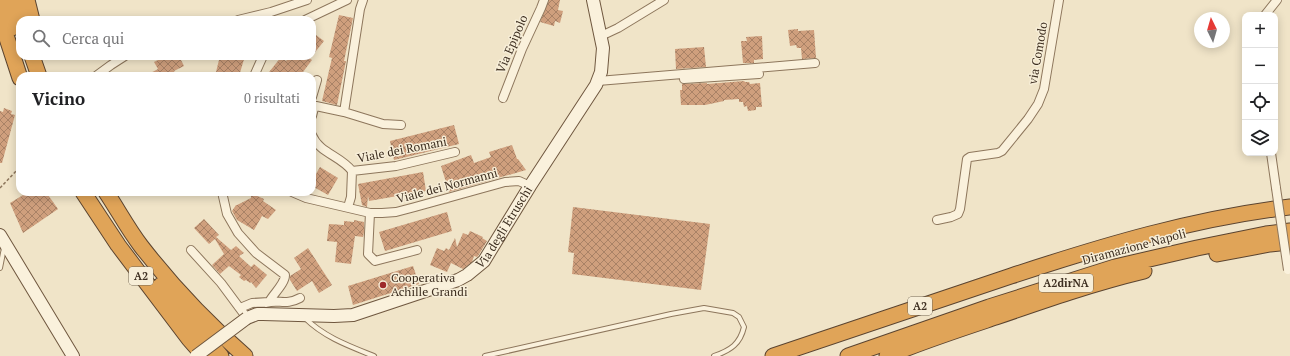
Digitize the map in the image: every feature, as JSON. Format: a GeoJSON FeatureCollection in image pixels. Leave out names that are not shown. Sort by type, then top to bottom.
{"type":"FeatureCollection","features":[{"type":"Feature","properties":{"kind":"highway"},"geometry":{"type":"LineString","coordinates":[[4,0],[16,39]]}},
{"type":"Feature","properties":{"kind":"highway"},"geometry":{"type":"LineString","coordinates":[[16,0],[20,16]]}},
{"type":"Feature","properties":{"kind":"highway"},"geometry":{"type":"LineString","coordinates":[[27,0],[31,16]]}},
{"type":"Feature","properties":{"kind":"highway"},"geometry":{"type":"LineString","coordinates":[[0,17],[18,72]]}},
{"type":"Feature","properties":{"kind":"highway"},"geometry":{"type":"LineString","coordinates":[[22,60],[27,72]]}},
{"type":"Feature","properties":{"kind":"highway"},"geometry":{"type":"LineString","coordinates":[[33,60],[38,72]]}},
{"type":"Feature","properties":{"kind":"highway"},"geometry":{"type":"LineString","coordinates":[[44,60],[48,72]]}},
{"type":"Feature","properties":{"kind":"highway"},"geometry":{"type":"LineString","coordinates":[[76,196],[112,252],[172,332],[193,356]]}},
{"type":"Feature","properties":{"kind":"highway","name":"A2"},"geometry":{"type":"LineString","coordinates":[[85,196],[118,245],[189,339],[204,356]]}},
{"type":"Feature","properties":{"kind":"highway"},"geometry":{"type":"LineString","coordinates":[[98,196],[133,250],[190,321],[221,356]]}},
{"type":"Feature","properties":{"kind":"highway","name":"A2"},"geometry":{"type":"LineString","coordinates":[[109,196],[141,246],[173,284],[216,331],[245,356]]}},
{"type":"Feature","properties":{"kind":"highway","name":"A2"},"geometry":{"type":"LineString","coordinates":[[773,356],[1067,257],[1144,235],[1206,221],[1290,207]]}},
{"type":"Feature","properties":{"kind":"highway","name":"Diramazione Napoli"},"geometry":{"type":"LineString","coordinates":[[801,356],[1069,264],[1144,243],[1207,228],[1290,215]]}},
{"type":"Feature","properties":{"kind":"highway","name":"Diramazione Napoli"},"geometry":{"type":"LineString","coordinates":[[848,356],[1003,303],[1115,267],[1197,248],[1266,234],[1290,231]]}},
{"type":"Feature","properties":{"kind":"highway"},"geometry":{"type":"LineString","coordinates":[[887,356],[948,333],[1120,277],[1196,258],[1270,244],[1290,242]]}},
{"type":"Feature","properties":{"kind":"main road","name":"Via degli Etruschi"},"geometry":{"type":"LineString","coordinates":[[196,356],[247,318],[261,314],[345,316],[360,313],[458,280],[467,275],[484,260],[597,83],[604,48],[593,0]]}},
{"type":"Feature","properties":{"kind":"main road"},"geometry":{"type":"LineString","coordinates":[[2,239],[73,356]]}},
{"type":"Feature","properties":{"kind":"street"},"geometry":{"type":"LineString","coordinates":[[254,16],[307,0]]}},
{"type":"Feature","properties":{"kind":"street"},"geometry":{"type":"LineString","coordinates":[[313,16],[347,0]]}},
{"type":"Feature","properties":{"kind":"street"},"geometry":{"type":"LineString","coordinates":[[344,112],[360,9],[363,0]]}},
{"type":"Feature","properties":{"kind":"street","name":"Via Epipolo"},"geometry":{"type":"LineString","coordinates":[[503,98],[522,49],[544,0]]}},
{"type":"Feature","properties":{"kind":"street"},"geometry":{"type":"LineString","coordinates":[[601,36],[618,28],[664,0]]}},
{"type":"Feature","properties":{"kind":"street","name":"via Comodo"},"geometry":{"type":"LineString","coordinates":[[937,220],[958,214],[967,159],[970,157],[998,153],[1002,151],[1038,104],[1044,89],[1059,0]]}},
{"type":"Feature","properties":{"kind":"street"},"geometry":{"type":"LineString","coordinates":[[1267,12],[1277,0]]}},
{"type":"Feature","properties":{"kind":"street"},"geometry":{"type":"LineString","coordinates":[[101,72],[119,60]]}},
{"type":"Feature","properties":{"kind":"street"},"geometry":{"type":"LineString","coordinates":[[256,72],[261,60]]}},
{"type":"Feature","properties":{"kind":"street"},"geometry":{"type":"LineString","coordinates":[[597,83],[815,63]]}},
{"type":"Feature","properties":{"kind":"street"},"geometry":{"type":"LineString","coordinates":[[597,83],[759,74]]}},
{"type":"Feature","properties":{"kind":"street","name":"Viale dei Romani"},"geometry":{"type":"LineString","coordinates":[[316,106],[344,112],[383,124],[401,125]]}},
{"type":"Feature","properties":{"kind":"street","name":"Viale dei Romani"},"geometry":{"type":"LineString","coordinates":[[316,142],[321,148],[342,160],[352,171],[351,197],[348,207]]}},
{"type":"Feature","properties":{"kind":"street","name":"Viale dei Romani"},"geometry":{"type":"LineString","coordinates":[[352,171],[396,166],[455,152]]}},
{"type":"Feature","properties":{"kind":"street"},"geometry":{"type":"LineString","coordinates":[[1271,156],[1289,273]]}},
{"type":"Feature","properties":{"kind":"street","name":"Viale dei Normanni"},"geometry":{"type":"LineString","coordinates":[[301,196],[370,213],[396,212],[504,182],[519,181],[530,186]]}},
{"type":"Feature","properties":{"kind":"street"},"geometry":{"type":"LineString","coordinates":[[223,196],[227,214],[238,233],[256,253],[285,275],[284,282],[273,294],[269,302],[265,304],[261,314]]}},
{"type":"Feature","properties":{"kind":"street"},"geometry":{"type":"LineString","coordinates":[[370,213],[368,254],[375,261],[418,250]]}},
{"type":"Feature","properties":{"kind":"street"},"geometry":{"type":"LineString","coordinates":[[190,250],[221,283],[247,318]]}},
{"type":"Feature","properties":{"kind":"street"},"geometry":{"type":"LineString","coordinates":[[240,308],[252,303],[290,303],[300,298]]}},
{"type":"Feature","properties":{"kind":"lane"},"geometry":{"type":"LineString","coordinates":[[0,268],[2,239]]}},
{"type":"Feature","properties":{"kind":"lane"},"geometry":{"type":"LineString","coordinates":[[485,356],[671,314],[704,308],[733,313],[739,317],[744,327],[737,344],[714,356]]}},
{"type":"Feature","properties":{"kind":"lane"},"geometry":{"type":"LineString","coordinates":[[303,315],[314,326],[326,334],[374,356]]}},
{"type":"Feature","properties":{"kind":"path"},"geometry":{"type":"LineString","coordinates":[[0,188],[16,171]]}},
{"type":"Feature","properties":{"kind":"building"},"geometry":{"type":"Polygon","coordinates":[[[549,0],[560,0],[558,10],[563,11],[560,23],[555,21],[554,26],[540,22],[549,0]]]}},
{"type":"Feature","properties":{"kind":"building"},"geometry":{"type":"Polygon","coordinates":[[[339,15],[353,18],[337,105],[322,101],[332,58],[329,57],[339,15]]]}},
{"type":"Feature","properties":{"kind":"building"},"geometry":{"type":"Polygon","coordinates":[[[798,29],[798,31],[814,30],[816,58],[802,59],[801,48],[797,48],[796,45],[790,46],[788,30],[798,29]]]}},
{"type":"Feature","properties":{"kind":"building"},"geometry":{"type":"Polygon","coordinates":[[[316,35],[324,41],[316,51],[316,35]]]}},
{"type":"Feature","properties":{"kind":"building"},"geometry":{"type":"Polygon","coordinates":[[[762,36],[763,59],[754,60],[754,63],[743,63],[741,41],[747,41],[746,37],[762,36]]]}},
{"type":"Feature","properties":{"kind":"building"},"geometry":{"type":"Polygon","coordinates":[[[704,47],[706,67],[676,69],[675,49],[704,47]]]}},
{"type":"Feature","properties":{"kind":"building"},"geometry":{"type":"Polygon","coordinates":[[[158,60],[181,60],[184,66],[175,72],[152,72],[158,69],[154,62],[158,60]]]}},
{"type":"Feature","properties":{"kind":"building"},"geometry":{"type":"Polygon","coordinates":[[[219,60],[244,60],[240,72],[216,72],[219,60]]]}},
{"type":"Feature","properties":{"kind":"building"},"geometry":{"type":"Polygon","coordinates":[[[279,60],[312,60],[303,72],[269,72],[279,60]]]}},
{"type":"Feature","properties":{"kind":"building"},"geometry":{"type":"Polygon","coordinates":[[[744,81],[749,82],[750,84],[760,83],[762,107],[756,107],[756,110],[748,111],[747,106],[744,107],[743,102],[739,102],[739,99],[724,100],[705,105],[681,105],[680,90],[682,90],[682,84],[707,84],[744,81]]]}},
{"type":"Feature","properties":{"kind":"building"},"geometry":{"type":"Polygon","coordinates":[[[4,108],[12,111],[11,114],[15,115],[2,163],[0,163],[0,111],[3,112],[4,108]]]}},
{"type":"Feature","properties":{"kind":"building"},"geometry":{"type":"Polygon","coordinates":[[[454,125],[459,144],[394,160],[390,141],[454,125]]]}},
{"type":"Feature","properties":{"kind":"building"},"geometry":{"type":"Polygon","coordinates":[[[512,145],[517,159],[526,170],[449,192],[441,166],[471,155],[474,163],[491,157],[489,152],[512,145]]]}},
{"type":"Feature","properties":{"kind":"building"},"geometry":{"type":"Polygon","coordinates":[[[320,167],[338,178],[328,195],[316,188],[316,174],[320,167]]]}},
{"type":"Feature","properties":{"kind":"building"},"geometry":{"type":"Polygon","coordinates":[[[423,172],[426,191],[369,201],[368,196],[367,207],[362,205],[358,184],[423,172]]]}},
{"type":"Feature","properties":{"kind":"building"},"geometry":{"type":"Polygon","coordinates":[[[21,196],[49,196],[58,209],[23,233],[10,203],[21,196]]]}},
{"type":"Feature","properties":{"kind":"building"},"geometry":{"type":"Polygon","coordinates":[[[251,196],[258,196],[264,199],[263,201],[276,210],[268,219],[262,216],[254,230],[237,220],[232,211],[236,205],[251,198],[251,196]]]}},
{"type":"Feature","properties":{"kind":"building"},"geometry":{"type":"Polygon","coordinates":[[[573,207],[710,224],[701,290],[572,274],[574,253],[568,252],[573,207]]]}},
{"type":"Feature","properties":{"kind":"building"},"geometry":{"type":"Polygon","coordinates":[[[447,212],[452,231],[385,251],[379,232],[447,212]]]}},
{"type":"Feature","properties":{"kind":"building"},"geometry":{"type":"Polygon","coordinates":[[[204,219],[219,235],[216,237],[231,250],[236,246],[244,253],[239,256],[251,267],[254,264],[267,275],[256,288],[251,282],[250,283],[246,280],[244,281],[239,277],[241,275],[229,266],[220,274],[212,265],[224,254],[215,239],[209,244],[194,228],[204,219]]]}},
{"type":"Feature","properties":{"kind":"building"},"geometry":{"type":"Polygon","coordinates":[[[354,220],[364,222],[364,232],[363,237],[355,236],[351,264],[335,262],[337,242],[327,241],[329,224],[344,225],[344,221],[354,222],[354,220]]]}},
{"type":"Feature","properties":{"kind":"building"},"geometry":{"type":"Polygon","coordinates":[[[470,231],[483,237],[482,238],[487,241],[478,256],[474,256],[472,262],[463,269],[451,263],[447,272],[430,265],[437,248],[444,251],[446,248],[449,250],[455,238],[457,247],[463,233],[468,235],[470,231]]]}},
{"type":"Feature","properties":{"kind":"building"},"geometry":{"type":"Polygon","coordinates":[[[308,248],[332,285],[319,293],[312,281],[297,291],[290,280],[290,276],[301,269],[294,258],[308,248]]]}},
{"type":"Feature","properties":{"kind":"building","name":"Cooperativa Achille Grandi"},"geometry":{"type":"Polygon","coordinates":[[[413,266],[419,284],[353,305],[348,286],[413,266]]]}},
{"type":"Feature","properties":{"kind":"place","name":"Cooperativa Achille Grandi"},"geometry":{"type":"Point","coordinates":[383,285]}}]}
